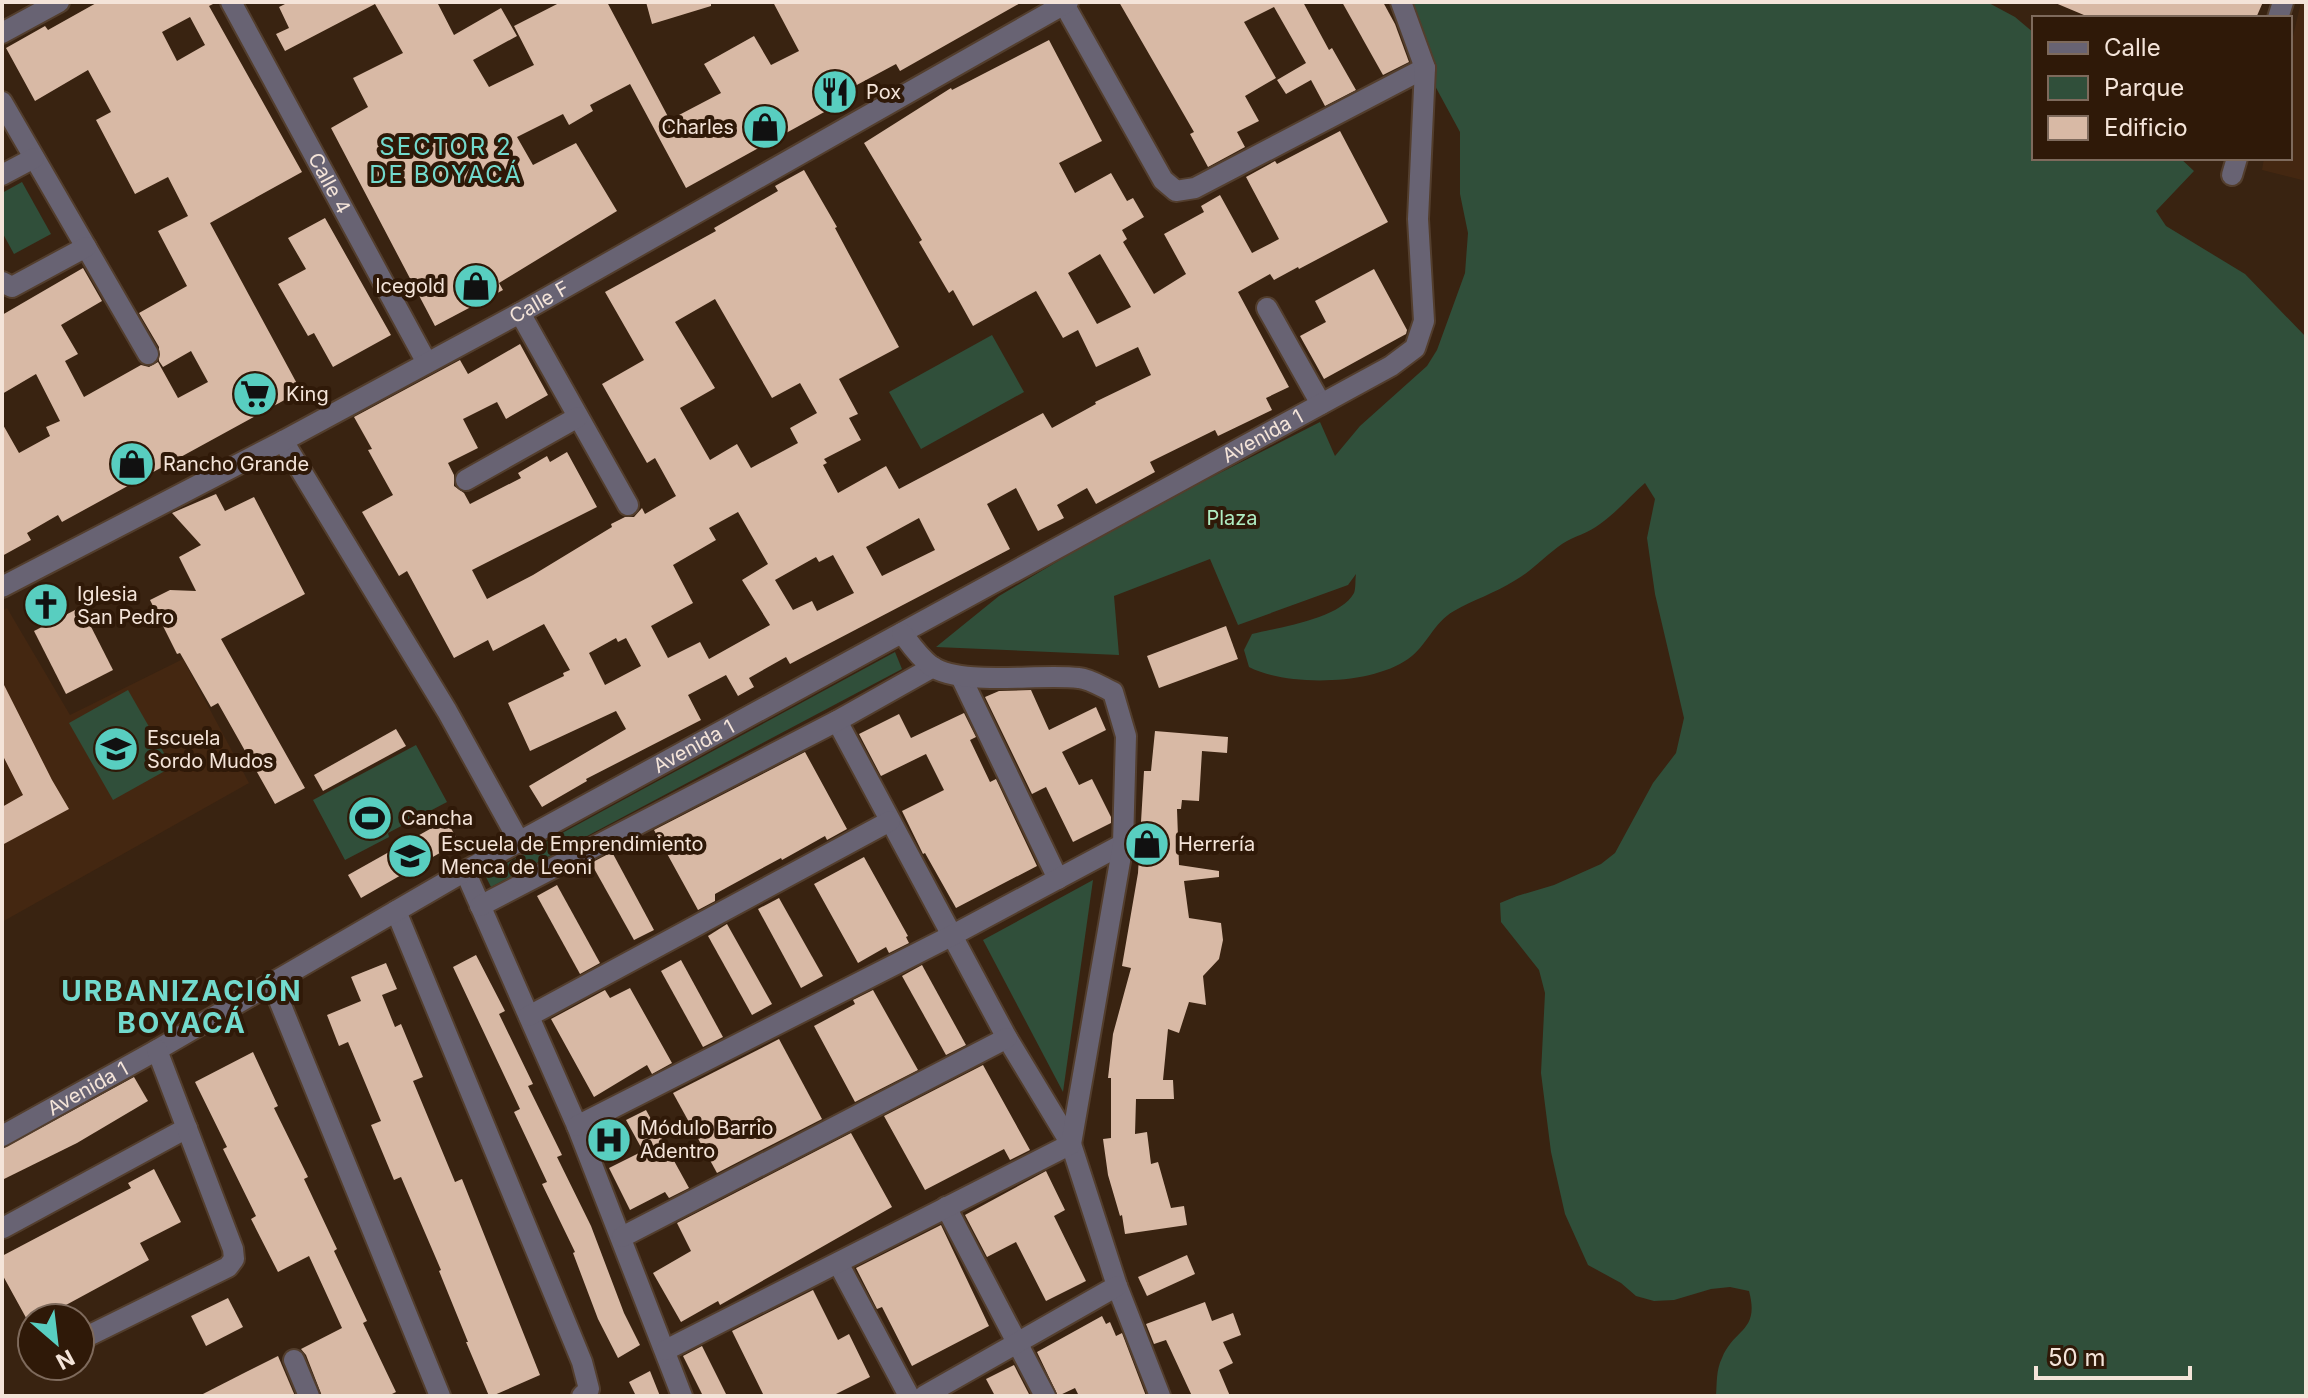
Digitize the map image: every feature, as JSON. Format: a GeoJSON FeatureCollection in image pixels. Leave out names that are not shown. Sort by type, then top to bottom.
{"type":"FeatureCollection","features":[{"type":"Feature","properties":{"kind":"street"},"geometry":{"type":"LineString","coordinates":[[2,33],[59,2]]}},
{"type":"Feature","properties":{"kind":"street","name":"Calle 4"},"geometry":{"type":"LineString","coordinates":[[231,2],[427,363]]}},
{"type":"Feature","properties":{"kind":"street"},"geometry":{"type":"LineString","coordinates":[[1066,3],[1163,180],[1176,191],[1195,188],[1425,68],[1401,2]]}},
{"type":"Feature","properties":{"kind":"street","name":"Calle F"},"geometry":{"type":"LineString","coordinates":[[2,587],[520,313],[1066,3]]}},
{"type":"Feature","properties":{"kind":"street","name":"Avenida 1"},"geometry":{"type":"LineString","coordinates":[[2,1136],[465,871],[1391,366],[1415,348],[1424,321],[1418,219],[1425,68]]}},
{"type":"Feature","properties":{"kind":"street"},"geometry":{"type":"LineString","coordinates":[[2,102],[148,354]]}},
{"type":"Feature","properties":{"kind":"street"},"geometry":{"type":"LineString","coordinates":[[2,175],[34,158]]}},
{"type":"Feature","properties":{"kind":"street"},"geometry":{"type":"LineString","coordinates":[[2,282],[12,287],[86,247]]}},
{"type":"Feature","properties":{"kind":"street"},"geometry":{"type":"LineString","coordinates":[[1267,308],[1321,404]]}},
{"type":"Feature","properties":{"kind":"street"},"geometry":{"type":"LineString","coordinates":[[520,313],[628,505]]}},
{"type":"Feature","properties":{"kind":"street"},"geometry":{"type":"LineString","coordinates":[[466,480],[578,417]]}},
{"type":"Feature","properties":{"kind":"street"},"geometry":{"type":"LineString","coordinates":[[283,441],[447,711],[520,843]]}},
{"type":"Feature","properties":{"kind":"street"},"geometry":{"type":"LineString","coordinates":[[902,633],[916,652],[933,667],[961,677],[1034,675],[1083,678],[1113,692],[1126,736],[1123,844],[1071,1144]]}},
{"type":"Feature","properties":{"kind":"street"},"geometry":{"type":"LineString","coordinates":[[480,906],[837,721],[933,667]]}},
{"type":"Feature","properties":{"kind":"street"},"geometry":{"type":"LineString","coordinates":[[961,677],[1058,879]]}},
{"type":"Feature","properties":{"kind":"street"},"geometry":{"type":"LineString","coordinates":[[837,721],[1007,1038],[1071,1144],[1117,1286],[1160,1396]]}},
{"type":"Feature","properties":{"kind":"street"},"geometry":{"type":"LineString","coordinates":[[529,1016],[890,821]]}},
{"type":"Feature","properties":{"kind":"street"},"geometry":{"type":"LineString","coordinates":[[577,1126],[951,936],[1123,844]]}},
{"type":"Feature","properties":{"kind":"street"},"geometry":{"type":"LineString","coordinates":[[465,871],[577,1126],[682,1396]]}},
{"type":"Feature","properties":{"kind":"street"},"geometry":{"type":"LineString","coordinates":[[396,911],[582,1362],[589,1389],[582,1396]]}},
{"type":"Feature","properties":{"kind":"street"},"geometry":{"type":"LineString","coordinates":[[272,983],[440,1396]]}},
{"type":"Feature","properties":{"kind":"street"},"geometry":{"type":"LineString","coordinates":[[622,1237],[1007,1038]]}},
{"type":"Feature","properties":{"kind":"street"},"geometry":{"type":"LineString","coordinates":[[96,1332],[228,1267],[234,1259],[233,1249],[157,1050]]}},
{"type":"Feature","properties":{"kind":"street"},"geometry":{"type":"LineString","coordinates":[[3,1228],[187,1128]]}},
{"type":"Feature","properties":{"kind":"street"},"geometry":{"type":"LineString","coordinates":[[666,1350],[1071,1144]]}},
{"type":"Feature","properties":{"kind":"street"},"geometry":{"type":"LineString","coordinates":[[946,1207],[1045,1396]]}},
{"type":"Feature","properties":{"kind":"street"},"geometry":{"type":"LineString","coordinates":[[838,1263],[909,1396]]}},
{"type":"Feature","properties":{"kind":"street"},"geometry":{"type":"LineString","coordinates":[[924,1396],[1117,1286]]}},
{"type":"Feature","properties":{"kind":"street"},"geometry":{"type":"LineString","coordinates":[[294,1360],[309,1396]]}},
{"type":"Feature","properties":{"kind":"shaded area"},"geometry":{"type":"Polygon","coordinates":[[[2301,2],[2306,2],[2306,181],[2262,170],[2264,160],[2292,160],[2292,40],[2301,2]]]}},
{"type":"Feature","properties":{"kind":"shaded area","name":"Escuela Sordo Mudos"},"geometry":{"type":"Polygon","coordinates":[[[7,608],[70,715],[183,659],[249,783],[2,922],[2,611],[7,608]]]}},
{"type":"Feature","properties":{"kind":"green space","name":"Plaza"},"geometry":{"type":"Polygon","coordinates":[[[1410,2],[1987,2],[2015,17],[2032,31],[2032,160],[2182,160],[2194,171],[2156,211],[2166,226],[2245,274],[2306,337],[2306,1396],[1716,1396],[1722,1358],[1751,1315],[1749,1291],[1730,1287],[1711,1289],[1674,1300],[1654,1301],[1636,1296],[1621,1283],[1588,1265],[1565,1214],[1551,1152],[1541,1073],[1545,993],[1539,970],[1501,922],[1500,903],[1554,885],[1601,864],[1615,853],[1653,783],[1676,753],[1684,718],[1655,594],[1647,538],[1655,499],[1645,483],[1596,527],[1562,544],[1514,581],[1454,611],[1408,659],[1373,674],[1329,680],[1285,678],[1249,667],[1244,650],[1252,634],[1323,616],[1347,602],[1354,593],[1356,574],[1348,585],[1238,625],[1210,559],[1114,596],[1119,655],[936,647],[999,596],[1129,519],[1320,422],[1335,456],[1360,426],[1427,366],[1437,350],[1465,273],[1468,233],[1460,194],[1460,132],[1434,84],[1410,2]]]}},
{"type":"Feature","properties":{"kind":"green space"},"geometry":{"type":"Polygon","coordinates":[[[22,182],[51,234],[14,254],[2,232],[2,193],[22,182]]]}},
{"type":"Feature","properties":{"kind":"green space"},"geometry":{"type":"Polygon","coordinates":[[[992,335],[1024,392],[921,449],[889,392],[992,335]]]}},
{"type":"Feature","properties":{"kind":"green space"},"geometry":{"type":"Polygon","coordinates":[[[895,652],[902,669],[491,887],[485,875],[895,652]]]}},
{"type":"Feature","properties":{"kind":"green space"},"geometry":{"type":"Polygon","coordinates":[[[128,690],[172,767],[113,800],[69,723],[128,690]]]}},
{"type":"Feature","properties":{"kind":"green space","name":"Cancha"},"geometry":{"type":"Polygon","coordinates":[[[416,745],[447,802],[345,860],[313,800],[416,745]]]}},
{"type":"Feature","properties":{"kind":"green space"},"geometry":{"type":"Polygon","coordinates":[[[1093,880],[1063,1092],[983,940],[1093,880]]]}},
{"type":"Feature","properties":{"kind":"building"},"geometry":{"type":"Polygon","coordinates":[[[98,2],[217,2],[209,6],[302,172],[210,223],[301,391],[62,522],[58,515],[27,533],[31,540],[2,556],[2,423],[19,453],[50,436],[46,427],[60,421],[36,374],[2,394],[2,315],[83,268],[102,301],[61,325],[78,354],[65,361],[84,397],[141,365],[149,367],[158,362],[178,398],[208,382],[191,351],[163,367],[159,361],[159,347],[139,313],[187,286],[158,231],[188,216],[168,177],[135,194],[96,120],[111,112],[88,70],[35,101],[6,48],[45,26],[48,30],[98,2]],[[190,17],[162,32],[177,61],[205,45],[190,17]]]}},
{"type":"Feature","properties":{"kind":"building"},"geometry":{"type":"Polygon","coordinates":[[[289,2],[437,2],[454,35],[501,8],[517,36],[473,60],[489,87],[534,65],[514,26],[561,2],[607,2],[673,126],[681,123],[679,115],[721,93],[704,64],[754,36],[771,65],[799,51],[773,2],[1022,2],[900,71],[896,64],[853,87],[857,94],[686,188],[630,84],[590,105],[593,111],[569,125],[563,114],[517,137],[533,165],[576,143],[617,211],[499,283],[503,290],[435,326],[331,128],[368,107],[353,78],[403,53],[375,4],[285,51],[276,34],[289,28],[279,7],[289,2]]]}},
{"type":"Feature","properties":{"kind":"building"},"geometry":{"type":"Polygon","coordinates":[[[646,2],[711,2],[711,6],[652,24],[646,2]]]}},
{"type":"Feature","properties":{"kind":"building"},"geometry":{"type":"Polygon","coordinates":[[[1119,2],[1303,2],[1329,50],[1332,48],[1356,90],[1325,106],[1311,80],[1286,94],[1277,80],[1306,63],[1274,7],[1244,22],[1276,78],[1245,96],[1259,121],[1237,132],[1245,147],[1208,167],[1190,134],[1194,132],[1119,2]]]}},
{"type":"Feature","properties":{"kind":"building"},"geometry":{"type":"Polygon","coordinates":[[[1342,2],[1383,2],[1409,62],[1383,75],[1342,2]]]}},
{"type":"Feature","properties":{"kind":"building"},"geometry":{"type":"Polygon","coordinates":[[[2053,2],[2263,2],[2257,16],[2086,16],[2053,2]]]}},
{"type":"Feature","properties":{"kind":"building"},"geometry":{"type":"Polygon","coordinates":[[[1049,40],[1102,141],[1059,163],[1075,193],[1111,173],[1127,201],[1133,198],[1144,217],[1122,230],[1127,239],[1123,242],[1154,294],[1186,274],[1164,234],[1204,212],[1201,206],[1220,195],[1252,253],[1279,239],[1246,177],[1340,131],[1388,222],[1299,269],[1274,280],[1270,274],[1238,292],[1289,387],[1266,398],[1272,410],[1218,436],[1215,430],[1150,462],[1155,472],[1096,504],[1087,488],[1057,505],[1064,518],[1038,531],[1016,488],[987,504],[1010,549],[790,664],[786,657],[749,678],[754,687],[738,696],[726,675],[688,695],[701,720],[586,779],[542,807],[529,786],[626,729],[616,711],[530,751],[508,703],[564,676],[563,673],[570,670],[544,624],[493,651],[488,640],[454,658],[407,571],[399,576],[362,512],[393,495],[354,417],[460,360],[468,374],[520,344],[548,395],[506,419],[497,402],[463,419],[478,448],[448,463],[454,475],[454,486],[464,493],[470,504],[521,478],[518,473],[547,456],[550,462],[567,452],[597,507],[472,570],[487,599],[533,575],[612,527],[611,524],[625,517],[634,517],[642,508],[645,514],[676,496],[655,458],[647,463],[602,384],[644,360],[605,292],[716,231],[714,228],[778,191],[775,186],[804,170],[899,347],[839,379],[858,414],[849,418],[861,440],[824,459],[827,463],[823,465],[838,493],[886,466],[899,489],[1043,413],[1052,428],[1095,402],[1151,375],[1138,347],[1096,367],[1078,330],[1063,338],[1036,291],[973,326],[953,290],[949,293],[919,242],[922,240],[864,143],[952,90],[1049,40]],[[1100,254],[1068,273],[1097,324],[1131,307],[1100,254]],[[715,299],[675,322],[715,388],[680,408],[710,460],[737,444],[751,468],[798,443],[790,428],[817,413],[800,383],[772,398],[715,299]],[[738,512],[709,528],[716,540],[673,565],[693,603],[651,626],[668,658],[700,642],[709,659],[770,625],[742,580],[768,564],[738,512]],[[919,518],[866,547],[882,576],[935,550],[919,518]],[[833,555],[819,562],[816,557],[775,580],[793,610],[812,601],[817,611],[854,593],[833,555]],[[616,638],[589,653],[605,685],[641,666],[626,638],[618,642],[616,638]]]}},
{"type":"Feature","properties":{"kind":"building"},"geometry":{"type":"Polygon","coordinates":[[[325,218],[391,335],[333,367],[314,333],[308,336],[278,284],[306,269],[288,238],[325,218]]]}},
{"type":"Feature","properties":{"kind":"building"},"geometry":{"type":"Polygon","coordinates":[[[1374,269],[1407,330],[1406,334],[1324,379],[1300,336],[1326,322],[1315,301],[1374,269]]]}},
{"type":"Feature","properties":{"kind":"building"},"geometry":{"type":"Polygon","coordinates":[[[216,494],[225,511],[254,497],[305,594],[221,639],[305,788],[275,804],[218,703],[211,707],[180,653],[177,654],[150,600],[170,590],[196,591],[179,557],[201,545],[172,513],[216,494]]]}},
{"type":"Feature","properties":{"kind":"building"},"geometry":{"type":"Polygon","coordinates":[[[81,607],[113,670],[66,694],[34,631],[81,607]]]}},
{"type":"Feature","properties":{"kind":"building"},"geometry":{"type":"Polygon","coordinates":[[[1226,626],[1238,659],[1159,688],[1147,656],[1226,626]]]}},
{"type":"Feature","properties":{"kind":"building"},"geometry":{"type":"Polygon","coordinates":[[[2,681],[69,809],[2,845],[2,807],[23,795],[2,754],[2,681]]]}},
{"type":"Feature","properties":{"kind":"building"},"geometry":{"type":"Polygon","coordinates":[[[1031,690],[1049,730],[1096,707],[1106,730],[1062,752],[1079,785],[1092,779],[1111,817],[1111,823],[1073,842],[1046,787],[1032,794],[985,697],[999,691],[1031,690]]]}},
{"type":"Feature","properties":{"kind":"building"},"geometry":{"type":"Polygon","coordinates":[[[964,713],[976,737],[970,740],[990,782],[996,779],[1037,866],[956,908],[923,854],[902,811],[944,790],[926,754],[881,776],[859,734],[899,714],[911,738],[964,713]]]}},
{"type":"Feature","properties":{"kind":"building"},"geometry":{"type":"Polygon","coordinates":[[[396,729],[406,746],[323,791],[314,775],[396,729]]]}},
{"type":"Feature","properties":{"kind":"building"},"geometry":{"type":"Polygon","coordinates":[[[1155,731],[1228,737],[1227,753],[1202,751],[1199,801],[1182,800],[1181,809],[1177,809],[1179,865],[1219,871],[1219,877],[1184,881],[1189,918],[1221,923],[1223,940],[1219,959],[1203,976],[1206,1005],[1189,1002],[1179,1033],[1168,1029],[1163,1080],[1173,1080],[1174,1099],[1136,1099],[1135,1134],[1147,1132],[1151,1164],[1158,1162],[1171,1208],[1184,1206],[1187,1225],[1125,1234],[1108,1175],[1103,1139],[1111,1138],[1111,1078],[1108,1078],[1113,1034],[1131,968],[1122,966],[1138,873],[1144,771],[1151,771],[1155,731]]]}},
{"type":"Feature","properties":{"kind":"building"},"geometry":{"type":"Polygon","coordinates":[[[805,752],[847,829],[827,840],[825,836],[781,858],[715,894],[715,901],[698,910],[654,830],[805,752]]]}},
{"type":"Feature","properties":{"kind":"building"},"geometry":{"type":"Polygon","coordinates":[[[446,820],[459,842],[361,898],[348,875],[446,820]]]}},
{"type":"Feature","properties":{"kind":"building"},"geometry":{"type":"Polygon","coordinates":[[[612,852],[654,930],[634,940],[591,863],[612,852]]]}},
{"type":"Feature","properties":{"kind":"building"},"geometry":{"type":"Polygon","coordinates":[[[864,857],[909,943],[889,953],[886,947],[858,963],[814,884],[864,857]]]}},
{"type":"Feature","properties":{"kind":"building"},"geometry":{"type":"Polygon","coordinates":[[[557,885],[600,963],[580,974],[537,896],[557,885]]]}},
{"type":"Feature","properties":{"kind":"building"},"geometry":{"type":"Polygon","coordinates":[[[779,898],[823,976],[801,988],[758,909],[779,898]]]}},
{"type":"Feature","properties":{"kind":"building"},"geometry":{"type":"Polygon","coordinates":[[[727,924],[772,1004],[752,1015],[708,936],[727,924]]]}},
{"type":"Feature","properties":{"kind":"building"},"geometry":{"type":"Polygon","coordinates":[[[476,955],[505,1011],[499,1014],[533,1084],[528,1086],[562,1155],[557,1157],[591,1226],[624,1313],[640,1345],[618,1358],[598,1319],[575,1252],[542,1184],[547,1182],[514,1112],[520,1109],[453,967],[476,955]]]}},
{"type":"Feature","properties":{"kind":"building"},"geometry":{"type":"Polygon","coordinates":[[[681,960],[723,1037],[703,1047],[661,971],[681,960]]]}},
{"type":"Feature","properties":{"kind":"building"},"geometry":{"type":"Polygon","coordinates":[[[386,963],[397,989],[382,995],[395,1027],[401,1024],[423,1077],[413,1081],[455,1182],[462,1179],[540,1375],[492,1396],[489,1396],[466,1342],[441,1270],[401,1177],[394,1180],[371,1125],[381,1121],[348,1042],[339,1046],[327,1015],[361,1001],[351,977],[386,963]]]}},
{"type":"Feature","properties":{"kind":"building"},"geometry":{"type":"Polygon","coordinates":[[[922,965],[966,1045],[946,1055],[902,976],[922,965]]]}},
{"type":"Feature","properties":{"kind":"building"},"geometry":{"type":"Polygon","coordinates":[[[630,988],[672,1063],[652,1074],[647,1065],[594,1097],[551,1019],[605,990],[610,998],[630,988]]]}},
{"type":"Feature","properties":{"kind":"building"},"geometry":{"type":"Polygon","coordinates":[[[873,990],[918,1070],[855,1102],[814,1026],[855,1004],[853,1000],[873,990]]]}},
{"type":"Feature","properties":{"kind":"building"},"geometry":{"type":"Polygon","coordinates":[[[779,1039],[822,1119],[717,1173],[673,1093],[779,1039]]]}},
{"type":"Feature","properties":{"kind":"building"},"geometry":{"type":"Polygon","coordinates":[[[253,1052],[278,1106],[274,1108],[308,1177],[304,1179],[337,1249],[334,1251],[367,1321],[363,1323],[396,1392],[388,1396],[322,1396],[301,1349],[342,1328],[309,1256],[278,1272],[251,1219],[256,1216],[195,1082],[253,1052]]]}},
{"type":"Feature","properties":{"kind":"building"},"geometry":{"type":"Polygon","coordinates":[[[983,1065],[1030,1150],[1010,1160],[1004,1149],[925,1190],[884,1116],[983,1065]]]}},
{"type":"Feature","properties":{"kind":"building"},"geometry":{"type":"Polygon","coordinates":[[[134,1077],[148,1101],[77,1143],[2,1180],[2,1149],[134,1077]]]}},
{"type":"Feature","properties":{"kind":"building"},"geometry":{"type":"Polygon","coordinates":[[[646,1110],[689,1188],[669,1198],[665,1192],[630,1210],[609,1168],[643,1151],[626,1120],[646,1110]]]}},
{"type":"Feature","properties":{"kind":"building"},"geometry":{"type":"Polygon","coordinates":[[[851,1133],[892,1207],[720,1305],[718,1301],[681,1322],[653,1273],[691,1251],[677,1223],[851,1133]]]}},
{"type":"Feature","properties":{"kind":"building"},"geometry":{"type":"Polygon","coordinates":[[[154,1169],[181,1222],[140,1243],[149,1260],[72,1302],[17,1302],[2,1274],[2,1256],[131,1188],[128,1183],[154,1169]]]}},
{"type":"Feature","properties":{"kind":"building"},"geometry":{"type":"Polygon","coordinates":[[[1046,1171],[1065,1210],[1054,1216],[1086,1281],[1046,1301],[1016,1242],[987,1257],[965,1215],[1046,1171]]]}},
{"type":"Feature","properties":{"kind":"building"},"geometry":{"type":"Polygon","coordinates":[[[941,1225],[989,1326],[912,1366],[882,1307],[877,1309],[856,1268],[941,1225]]]}},
{"type":"Feature","properties":{"kind":"building"},"geometry":{"type":"Polygon","coordinates":[[[1187,1255],[1195,1274],[1147,1296],[1138,1277],[1187,1255]]]}},
{"type":"Feature","properties":{"kind":"building"},"geometry":{"type":"Polygon","coordinates":[[[813,1290],[838,1340],[849,1334],[870,1377],[832,1396],[764,1396],[732,1331],[813,1290]]]}},
{"type":"Feature","properties":{"kind":"building"},"geometry":{"type":"Polygon","coordinates":[[[228,1298],[243,1327],[206,1346],[191,1316],[228,1298]]]}},
{"type":"Feature","properties":{"kind":"building"},"geometry":{"type":"Polygon","coordinates":[[[1205,1302],[1212,1321],[1233,1313],[1241,1335],[1223,1342],[1233,1363],[1219,1370],[1230,1396],[1192,1396],[1166,1340],[1154,1344],[1146,1324],[1205,1302]]]}},
{"type":"Feature","properties":{"kind":"building"},"geometry":{"type":"Polygon","coordinates":[[[1102,1316],[1106,1324],[1110,1322],[1116,1336],[1122,1333],[1146,1396],[1079,1396],[1075,1388],[1058,1396],[1037,1352],[1102,1316]]]}},
{"type":"Feature","properties":{"kind":"building"},"geometry":{"type":"Polygon","coordinates":[[[702,1346],[727,1396],[703,1396],[683,1356],[702,1346]]]}},
{"type":"Feature","properties":{"kind":"building"},"geometry":{"type":"Polygon","coordinates":[[[278,1356],[295,1396],[199,1396],[246,1372],[278,1356]]]}},
{"type":"Feature","properties":{"kind":"building"},"geometry":{"type":"Polygon","coordinates":[[[1014,1365],[1030,1396],[995,1396],[986,1379],[1014,1365]]]}},
{"type":"Feature","properties":{"kind":"building"},"geometry":{"type":"Polygon","coordinates":[[[650,1371],[660,1396],[636,1396],[629,1382],[650,1371]]]}},
{"type":"Feature","properties":{"kind":"place","name":"Pox"},"geometry":{"type":"Point","coordinates":[835,92]}},
{"type":"Feature","properties":{"kind":"place","name":"Charles"},"geometry":{"type":"Point","coordinates":[765,127]}},
{"type":"Feature","properties":{"kind":"place","name":"Icegold"},"geometry":{"type":"Point","coordinates":[476,286]}},
{"type":"Feature","properties":{"kind":"place","name":"King"},"geometry":{"type":"Point","coordinates":[255,394]}},
{"type":"Feature","properties":{"kind":"place","name":"Rancho Grande"},"geometry":{"type":"Point","coordinates":[132,464]}},
{"type":"Feature","properties":{"kind":"place","name":"Iglesia San Pedro"},"geometry":{"type":"Point","coordinates":[46,605]}},
{"type":"Feature","properties":{"kind":"place","name":"Escuela Sordo Mudos"},"geometry":{"type":"Point","coordinates":[116,749]}},
{"type":"Feature","properties":{"kind":"place","name":"Cancha"},"geometry":{"type":"Point","coordinates":[370,818]}},
{"type":"Feature","properties":{"kind":"place","name":"Herrería"},"geometry":{"type":"Point","coordinates":[1147,844]}},
{"type":"Feature","properties":{"kind":"place","name":"Escuela de Emprendimiento Menca de Leoni"},"geometry":{"type":"Point","coordinates":[410,856]}},
{"type":"Feature","properties":{"kind":"place","name":"Módulo Barrio Adentro"},"geometry":{"type":"Point","coordinates":[609,1140]}},
{"type":"Feature","properties":{"kind":"district","name":"SECTOR 2 DE BOYACÁ"},"geometry":{"type":"Point","coordinates":[446,161]}},
{"type":"Feature","properties":{"kind":"district","name":"URBANIZACIÓN BOYACÁ"},"geometry":{"type":"Point","coordinates":[182,1007]}}]}
